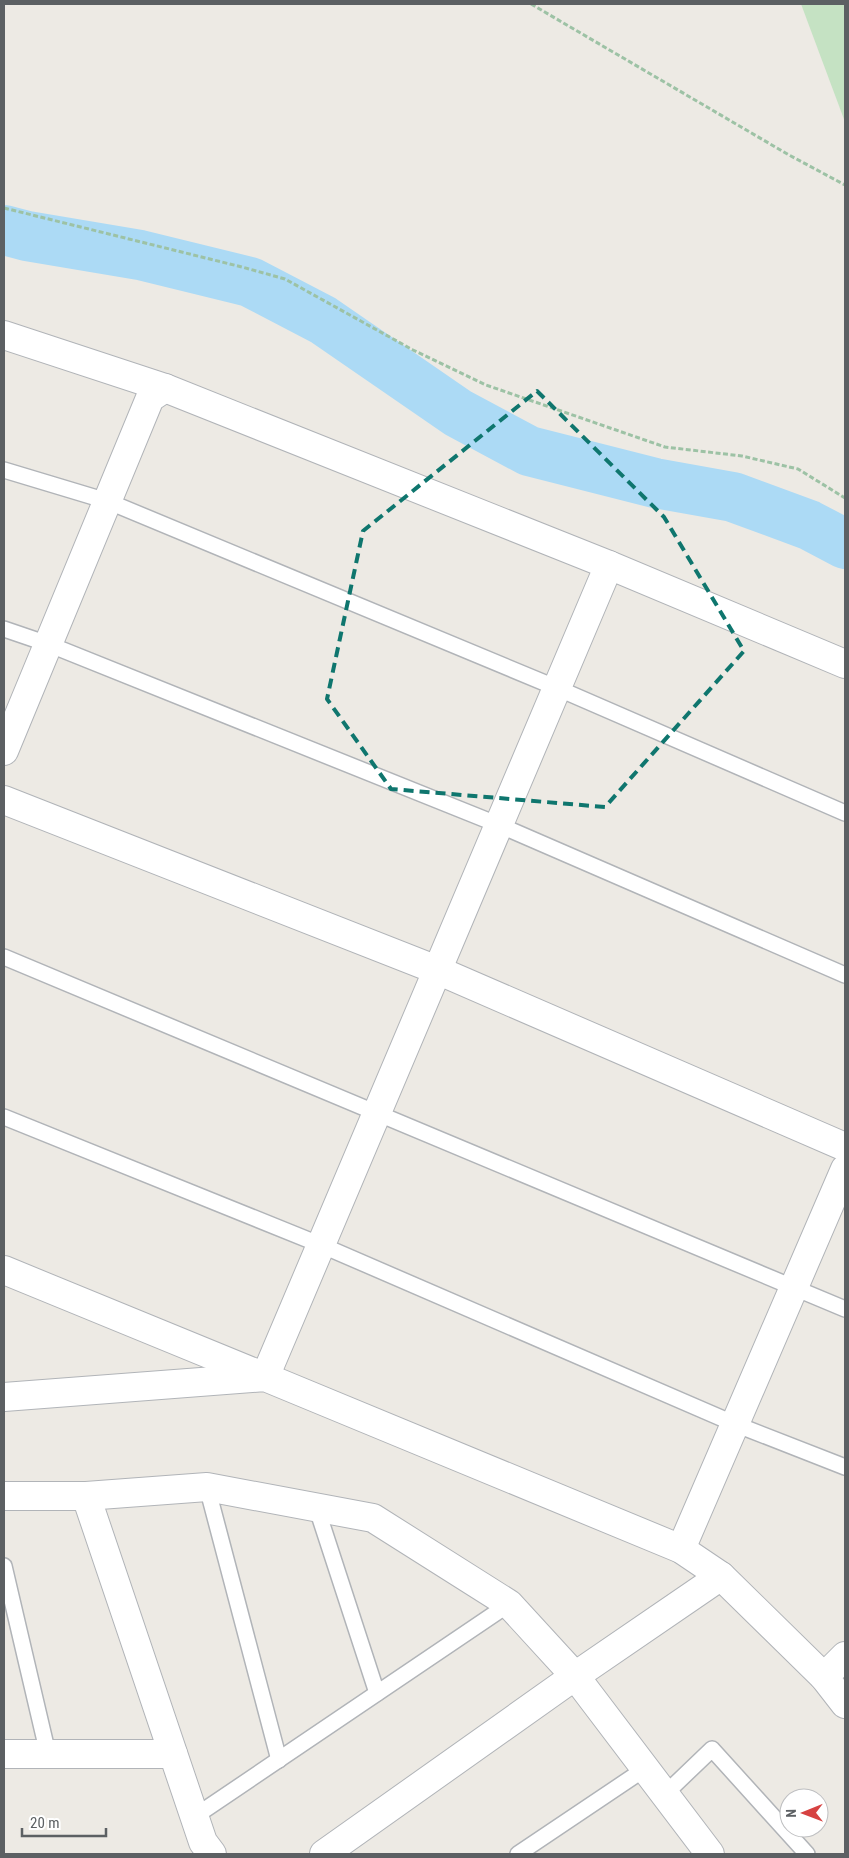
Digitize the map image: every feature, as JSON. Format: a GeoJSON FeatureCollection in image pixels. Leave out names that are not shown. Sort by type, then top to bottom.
{"type":"FeatureCollection","features":[{"type":"Feature","properties":{"kind":"street"},"geometry":{"type":"LineString","coordinates":[[4,335],[165,388],[609,565],[845,664]]}},
{"type":"Feature","properties":{"kind":"street"},"geometry":{"type":"LineString","coordinates":[[4,750],[150,398],[165,388]]}},
{"type":"Feature","properties":{"kind":"street"},"geometry":{"type":"LineString","coordinates":[[265,1377],[609,565]]}},
{"type":"Feature","properties":{"kind":"street"},"geometry":{"type":"LineString","coordinates":[[4,800],[437,970],[845,1148]]}},
{"type":"Feature","properties":{"kind":"street"},"geometry":{"type":"LineString","coordinates":[[680,1549],[845,1169]]}},
{"type":"Feature","properties":{"kind":"street"},"geometry":{"type":"LineString","coordinates":[[4,1270],[680,1549],[721,1576],[824,1677],[845,1704]]}},
{"type":"Feature","properties":{"kind":"street"},"geometry":{"type":"LineString","coordinates":[[4,1396],[265,1377]]}},
{"type":"Feature","properties":{"kind":"street"},"geometry":{"type":"LineString","coordinates":[[4,1496],[86,1496],[207,1487],[373,1518],[509,1604],[574,1676],[710,1854]]}},
{"type":"Feature","properties":{"kind":"street"},"geometry":{"type":"LineString","coordinates":[[86,1496],[201,1842]]}},
{"type":"Feature","properties":{"kind":"street"},"geometry":{"type":"LineString","coordinates":[[324,1854],[574,1676],[721,1576]]}},
{"type":"Feature","properties":{"kind":"street"},"geometry":{"type":"LineString","coordinates":[[824,1677],[845,1656]]}},
{"type":"Feature","properties":{"kind":"street"},"geometry":{"type":"LineString","coordinates":[[4,1754],[173,1754]]}},
{"type":"Feature","properties":{"kind":"lane"},"geometry":{"type":"LineString","coordinates":[[4,470],[107,501],[557,688],[845,813]]}},
{"type":"Feature","properties":{"kind":"lane"},"geometry":{"type":"LineString","coordinates":[[4,629],[48,644],[499,825],[845,975]]}},
{"type":"Feature","properties":{"kind":"lane"},"geometry":{"type":"LineString","coordinates":[[4,957],[845,1309]]}},
{"type":"Feature","properties":{"kind":"lane"},"geometry":{"type":"LineString","coordinates":[[4,1117],[321,1245],[735,1424],[845,1467]]}},
{"type":"Feature","properties":{"kind":"lane"},"geometry":{"type":"LineString","coordinates":[[207,1487],[279,1760]]}},
{"type":"Feature","properties":{"kind":"lane"},"geometry":{"type":"LineString","coordinates":[[317,1509],[377,1693]]}},
{"type":"Feature","properties":{"kind":"lane"},"geometry":{"type":"LineString","coordinates":[[4,1566],[48,1754]]}},
{"type":"Feature","properties":{"kind":"lane"},"geometry":{"type":"LineString","coordinates":[[201,1842],[279,1760],[509,1604]]}},
{"type":"Feature","properties":{"kind":"lane"},"geometry":{"type":"LineString","coordinates":[[665,1794],[712,1749],[807,1854]]}},
{"type":"Feature","properties":{"kind":"lane"},"geometry":{"type":"LineString","coordinates":[[518,1854],[646,1768]]}},
{"type":"Feature","properties":{"kind":"path"},"geometry":{"type":"LineString","coordinates":[[531,4],[788,155],[845,185]]}},
{"type":"Feature","properties":{"kind":"path"},"geometry":{"type":"LineString","coordinates":[[4,208],[285,279],[413,350],[486,385],[665,447],[742,456],[798,469],[845,498]]}},
{"type":"Feature","properties":{"kind":"highlighted area"},"geometry":{"type":"Polygon","coordinates":[[[537,391],[664,517],[744,651],[605,807],[391,789],[327,699],[363,531],[537,391]]]}},
{"type":"Feature","properties":{"kind":"green space"},"geometry":{"type":"Polygon","coordinates":[[[801,4],[845,4],[845,122],[801,4]]]}},
{"type":"Feature","properties":{"kind":"waterway"},"geometry":{"type":"LineString","coordinates":[[4,230],[27,236],[140,255],[250,282],[323,320],[458,413],[529,451],[655,483],[733,497],[809,525],[845,544]]}}]}
